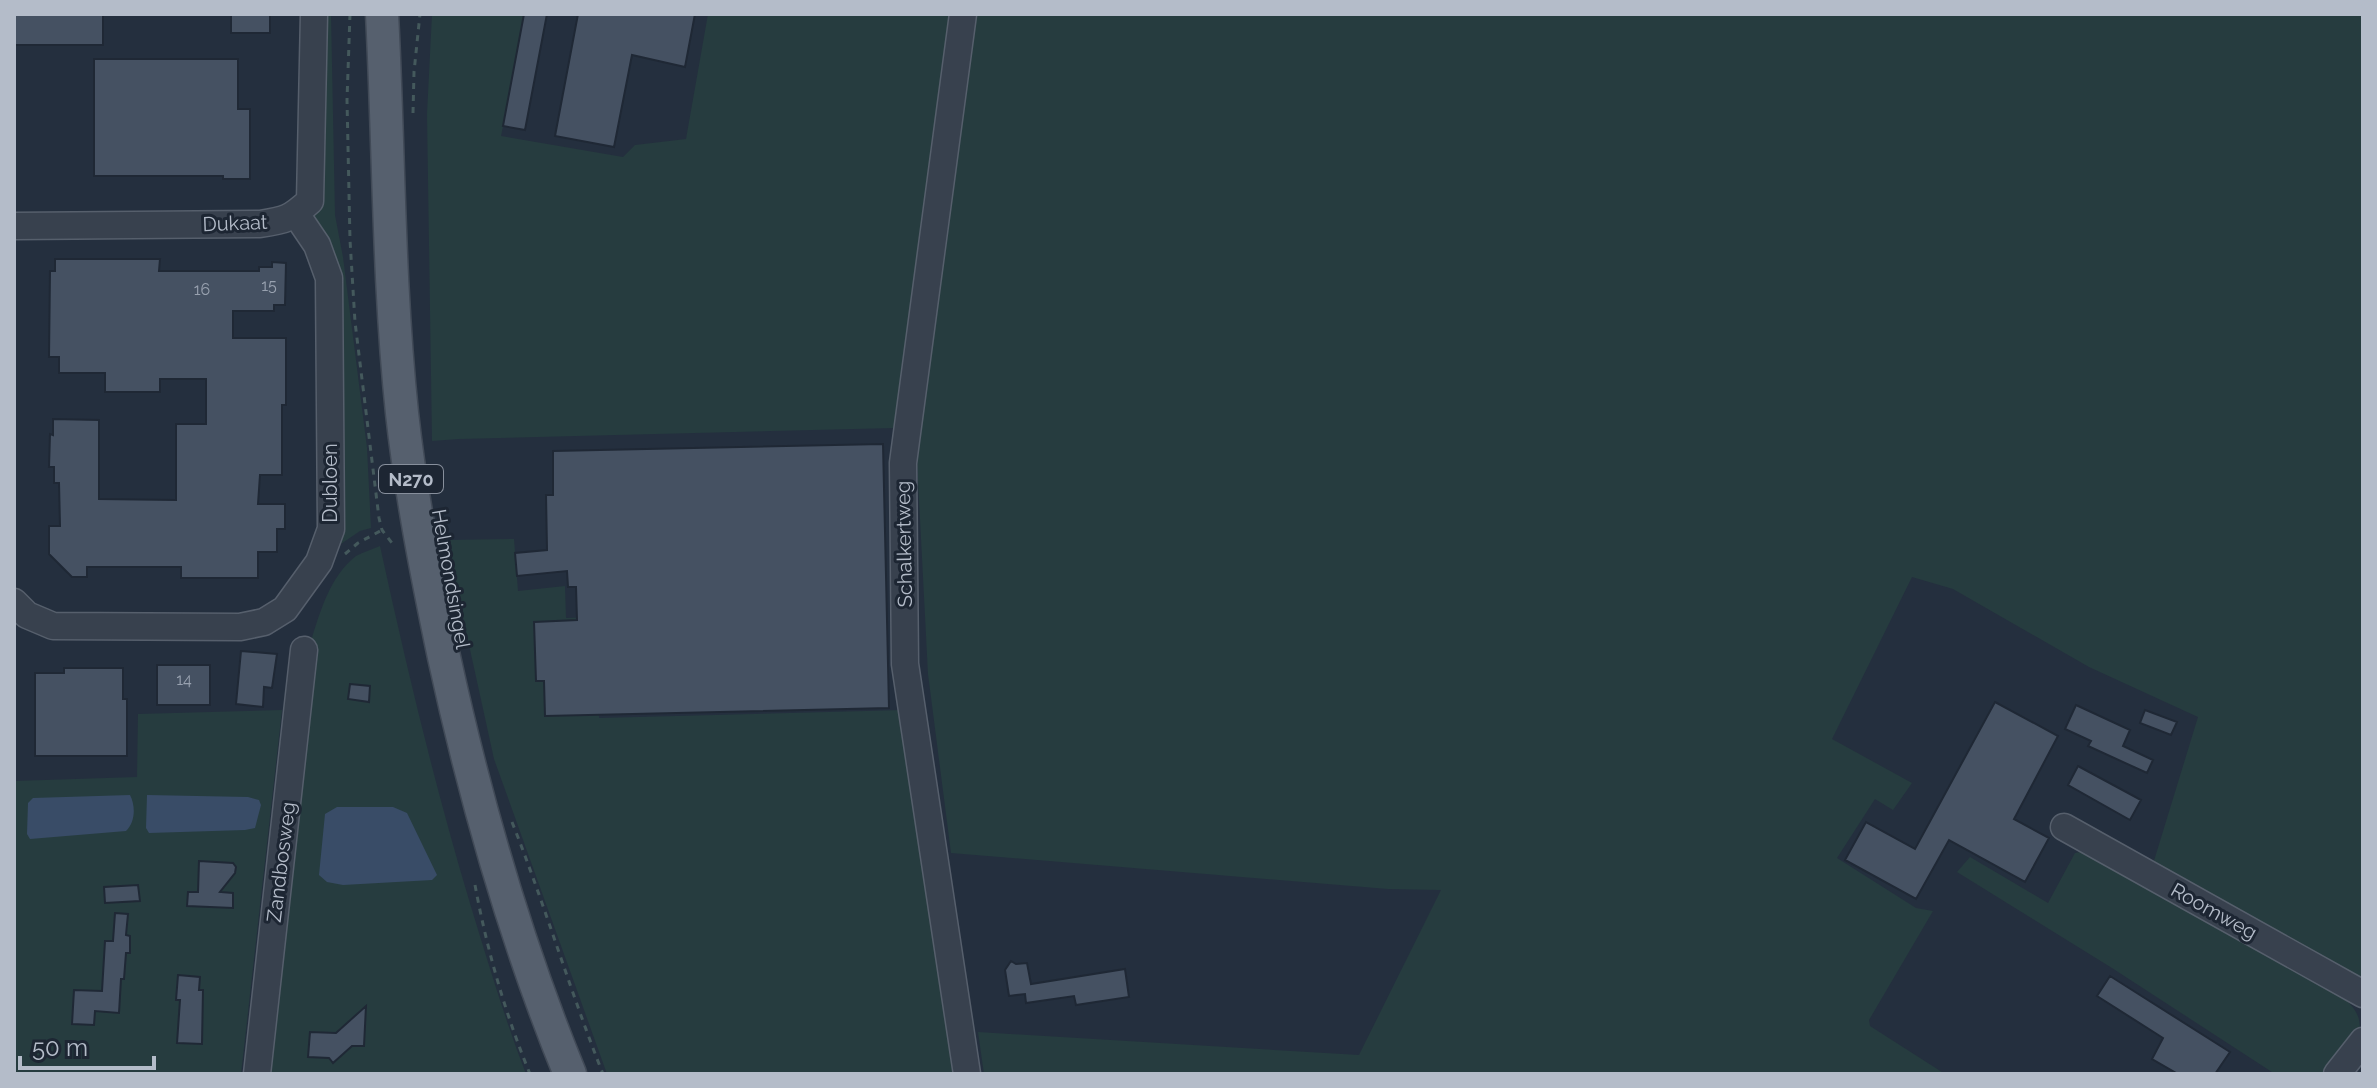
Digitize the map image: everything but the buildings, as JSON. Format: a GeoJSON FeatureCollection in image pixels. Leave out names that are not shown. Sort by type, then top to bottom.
{"type":"FeatureCollection","features":[{"type":"Feature","properties":{"kind":"main road","name":"Helmondsingel"},"geometry":{"type":"LineString","coordinates":[[382,14],[400,118]]}},
{"type":"Feature","properties":{"kind":"main road","name":"Helmondsingel"},"geometry":{"type":"LineString","coordinates":[[401,14],[400,118],[388,202],[402,414],[429,586],[457,716],[487,831],[519,936],[570,1074]]}},
{"type":"Feature","properties":{"kind":"street","name":"Dukaat"},"geometry":{"type":"LineString","coordinates":[[14,226],[260,224],[287,220],[296,214],[310,201],[314,14]]}},
{"type":"Feature","properties":{"kind":"street","name":"Schalkertweg"},"geometry":{"type":"LineString","coordinates":[[963,14],[903,463],[905,664],[967,1074]]}},
{"type":"Feature","properties":{"kind":"street","name":"Dubloen"},"geometry":{"type":"LineString","coordinates":[[14,602],[27,615],[53,626],[240,627],[264,622],[285,609],[319,562],[331,529],[329,278],[317,245],[296,214]]}},
{"type":"Feature","properties":{"kind":"street","name":"Zandbosweg"},"geometry":{"type":"LineString","coordinates":[[257,1074],[304,650]]}},
{"type":"Feature","properties":{"kind":"street","name":"Roomweg"},"geometry":{"type":"LineString","coordinates":[[2064,827],[2363,994]]}},
{"type":"Feature","properties":{"kind":"street"},"geometry":{"type":"LineString","coordinates":[[2337,1074],[2363,1041]]}},
{"type":"Feature","properties":{"kind":"path"},"geometry":{"type":"LineString","coordinates":[[350,14],[347,100],[350,240],[357,336],[382,530]]}},
{"type":"Feature","properties":{"kind":"path"},"geometry":{"type":"LineString","coordinates":[[400,118],[414,72],[420,14]]}},
{"type":"Feature","properties":{"kind":"path"},"geometry":{"type":"LineString","coordinates":[[509,814],[603,1074]]}},
{"type":"Feature","properties":{"kind":"green space"},"geometry":{"type":"Polygon","coordinates":[[[322,14],[331,14],[335,215],[367,448],[371,528],[360,531],[335,548],[314,201],[322,14]]]}},
{"type":"Feature","properties":{"kind":"green space"},"geometry":{"type":"Polygon","coordinates":[[[432,14],[526,14],[501,136],[623,157],[635,145],[686,139],[708,14],[950,14],[895,428],[432,441],[427,114],[432,14]]]}},
{"type":"Feature","properties":{"kind":"green space"},"geometry":{"type":"Polygon","coordinates":[[[973,14],[2363,14],[2363,989],[2153,864],[2198,717],[2089,667],[1953,589],[1912,577],[1832,739],[1912,783],[1893,810],[1875,799],[1837,858],[1916,908],[1933,911],[1869,1020],[1870,1026],[1945,1074],[984,1074],[978,1032],[1359,1055],[1441,890],[1388,889],[951,853],[928,674],[917,461],[925,377],[973,14]]]}},
{"type":"Feature","properties":{"kind":"green space"},"geometry":{"type":"Polygon","coordinates":[[[514,539],[518,591],[565,586],[566,618],[598,617],[599,718],[903,710],[956,1074],[607,1074],[494,759],[446,540],[514,539]]]}},
{"type":"Feature","properties":{"kind":"green space"},"geometry":{"type":"Polygon","coordinates":[[[380,546],[444,812],[489,966],[526,1074],[268,1074],[311,641],[327,595],[339,574],[356,556],[380,546]]]}},
{"type":"Feature","properties":{"kind":"green space"},"geometry":{"type":"Polygon","coordinates":[[[282,710],[241,1074],[14,1074],[14,781],[137,777],[138,714],[282,710]]]}},
{"type":"Feature","properties":{"kind":"green space"},"geometry":{"type":"Polygon","coordinates":[[[2094,849],[2345,999],[2359,1019],[2357,1038],[2328,1074],[2275,1074],[1957,872],[1970,857],[2048,903],[2075,853],[2094,849]]]}},
{"type":"Feature","properties":{"kind":"water"},"geometry":{"type":"Polygon","coordinates":[[[130,795],[134,814],[126,831],[30,839],[27,834],[28,803],[33,798],[130,795]]]}},
{"type":"Feature","properties":{"kind":"water"},"geometry":{"type":"Polygon","coordinates":[[[147,795],[248,797],[259,800],[261,805],[255,828],[149,833],[146,828],[147,795]]]}},
{"type":"Feature","properties":{"kind":"water"},"geometry":{"type":"Polygon","coordinates":[[[337,807],[393,807],[407,813],[437,875],[432,880],[343,885],[327,882],[319,875],[325,814],[337,807]]]}}]}
